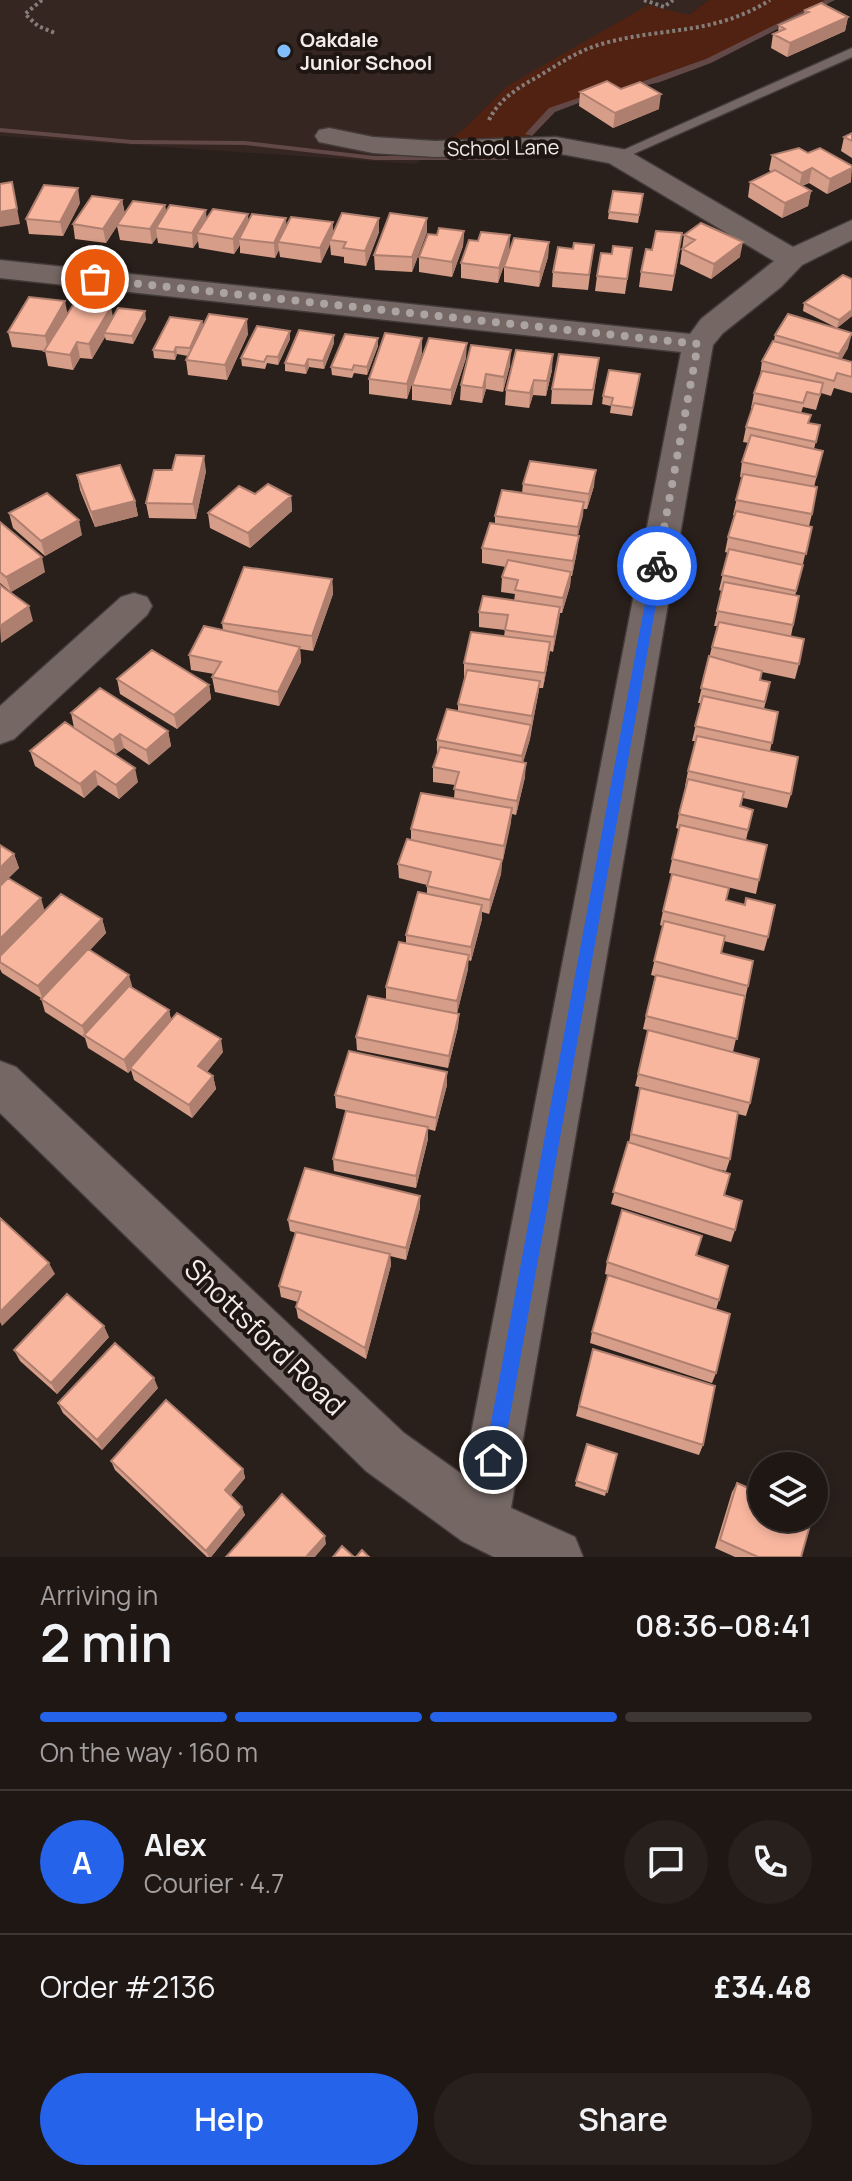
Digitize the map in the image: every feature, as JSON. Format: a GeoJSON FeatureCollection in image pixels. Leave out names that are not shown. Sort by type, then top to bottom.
{"type":"FeatureCollection","features":[{"type":"Feature","properties":{"kind":"street","name":"School Lane"},"geometry":{"type":"LineString","coordinates":[[329,136],[373,145],[435,149],[556,145],[617,156],[792,259]]}},
{"type":"Feature","properties":{"kind":"street"},"geometry":{"type":"LineString","coordinates":[[481,1522],[698,344],[712,326],[770,281],[792,259],[852,229]]}},
{"type":"Feature","properties":{"kind":"street"},"geometry":{"type":"LineString","coordinates":[[0,269],[698,344]]}},
{"type":"Feature","properties":{"kind":"street"},"geometry":{"type":"LineString","coordinates":[[0,729],[134,606]]}},
{"type":"Feature","properties":{"kind":"street","name":"Shottsford Road"},"geometry":{"type":"LineString","coordinates":[[0,1082],[385,1452],[481,1522],[555,1557]]}},
{"type":"Feature","properties":{"kind":"lane"},"geometry":{"type":"LineString","coordinates":[[617,156],[852,52]]}},
{"type":"Feature","properties":{"kind":"path"},"geometry":{"type":"LineString","coordinates":[[42,0],[25,14],[38,26],[55,33]]}},
{"type":"Feature","properties":{"kind":"path"},"geometry":{"type":"LineString","coordinates":[[644,0],[664,7],[673,0]]}},
{"type":"Feature","properties":{"kind":"path"},"geometry":{"type":"LineString","coordinates":[[487,146],[486,129],[492,113],[519,87],[555,66],[609,41],[720,25],[744,16],[770,0]]}},
{"type":"Feature","properties":{"kind":"shaded area","name":"Oakdale Junior School"},"geometry":{"type":"Polygon","coordinates":[[[0,0],[709,0],[689,15],[506,87],[463,130],[416,164],[0,136],[0,0]]]}},
{"type":"Feature","properties":{"kind":"shaded area"},"geometry":{"type":"Polygon","coordinates":[[[709,0],[826,0],[721,55],[656,81],[552,110],[519,146],[435,149],[463,130],[506,87],[648,5],[689,15],[709,0]]]}},
{"type":"Feature","properties":{"kind":"building"},"geometry":{"type":"Polygon","coordinates":[[[821,3],[848,17],[790,43],[773,34],[785,29],[779,25],[809,12],[805,10],[821,3]]]}},
{"type":"Feature","properties":{"kind":"building"},"geometry":{"type":"Polygon","coordinates":[[[607,81],[621,89],[640,82],[661,94],[615,113],[580,92],[607,81]]]}},
{"type":"Feature","properties":{"kind":"building"},"geometry":{"type":"Polygon","coordinates":[[[799,148],[808,153],[820,148],[852,168],[830,179],[812,168],[802,173],[772,155],[799,148]]]}},
{"type":"Feature","properties":{"kind":"building"},"geometry":{"type":"Polygon","coordinates":[[[775,170],[811,191],[785,203],[750,182],[775,170]]]}},
{"type":"Feature","properties":{"kind":"building"},"geometry":{"type":"Polygon","coordinates":[[[12,182],[17,209],[0,212],[0,184],[12,182]]]}},
{"type":"Feature","properties":{"kind":"building"},"geometry":{"type":"Polygon","coordinates":[[[44,185],[78,188],[60,222],[26,219],[44,185]]]}},
{"type":"Feature","properties":{"kind":"building"},"geometry":{"type":"Polygon","coordinates":[[[613,191],[643,194],[639,215],[609,212],[613,191]]]}},
{"type":"Feature","properties":{"kind":"building"},"geometry":{"type":"Polygon","coordinates":[[[92,196],[122,200],[103,229],[73,224],[92,196]]]}},
{"type":"Feature","properties":{"kind":"building"},"geometry":{"type":"Polygon","coordinates":[[[133,201],[165,205],[150,229],[117,225],[133,201]]]}},
{"type":"Feature","properties":{"kind":"building"},"geometry":{"type":"Polygon","coordinates":[[[170,205],[206,210],[192,233],[156,228],[170,205]]]}},
{"type":"Feature","properties":{"kind":"building"},"geometry":{"type":"Polygon","coordinates":[[[213,209],[248,214],[233,239],[197,233],[213,209]]]}},
{"type":"Feature","properties":{"kind":"building"},"geometry":{"type":"Polygon","coordinates":[[[342,213],[379,218],[365,251],[343,248],[346,242],[330,240],[342,213]]]}},
{"type":"Feature","properties":{"kind":"building"},"geometry":{"type":"Polygon","coordinates":[[[390,213],[427,218],[412,257],[374,255],[390,213]]]}},
{"type":"Feature","properties":{"kind":"building"},"geometry":{"type":"Polygon","coordinates":[[[252,214],[286,218],[274,243],[239,239],[252,214]]]}},
{"type":"Feature","properties":{"kind":"building"},"geometry":{"type":"Polygon","coordinates":[[[291,217],[333,222],[320,248],[278,242],[291,217]]]}},
{"type":"Feature","properties":{"kind":"building"},"geometry":{"type":"Polygon","coordinates":[[[701,223],[743,242],[714,264],[682,249],[695,240],[684,235],[701,223]]]}},
{"type":"Feature","properties":{"kind":"building"},"geometry":{"type":"Polygon","coordinates":[[[439,228],[464,231],[452,262],[419,257],[428,234],[437,235],[439,228]]]}},
{"type":"Feature","properties":{"kind":"building"},"geometry":{"type":"Polygon","coordinates":[[[656,231],[682,233],[674,276],[641,272],[646,249],[652,250],[656,231]]]}},
{"type":"Feature","properties":{"kind":"building"},"geometry":{"type":"Polygon","coordinates":[[[481,232],[510,235],[499,268],[461,263],[469,240],[478,241],[481,232]]]}},
{"type":"Feature","properties":{"kind":"building"},"geometry":{"type":"Polygon","coordinates":[[[514,238],[549,242],[540,272],[504,267],[514,238]]]}},
{"type":"Feature","properties":{"kind":"building"},"geometry":{"type":"Polygon","coordinates":[[[574,243],[594,245],[589,275],[553,272],[558,247],[573,249],[574,243]]]}},
{"type":"Feature","properties":{"kind":"building"},"geometry":{"type":"Polygon","coordinates":[[[613,246],[632,248],[627,279],[597,276],[601,253],[612,254],[613,246]]]}},
{"type":"Feature","properties":{"kind":"building"},"geometry":{"type":"Polygon","coordinates":[[[843,275],[852,279],[852,310],[839,320],[804,303],[843,275]]]}},
{"type":"Feature","properties":{"kind":"building"},"geometry":{"type":"Polygon","coordinates":[[[29,297],[65,301],[45,336],[8,332],[29,297]]]}},
{"type":"Feature","properties":{"kind":"building"},"geometry":{"type":"Polygon","coordinates":[[[75,302],[111,307],[89,344],[77,342],[70,355],[44,351],[75,302]]]}},
{"type":"Feature","properties":{"kind":"building"},"geometry":{"type":"Polygon","coordinates":[[[118,308],[145,311],[132,336],[104,333],[118,308]]]}},
{"type":"Feature","properties":{"kind":"building"},"geometry":{"type":"Polygon","coordinates":[[[209,314],[247,319],[225,365],[186,360],[209,314]]]}},
{"type":"Feature","properties":{"kind":"building"},"geometry":{"type":"Polygon","coordinates":[[[788,314],[852,333],[839,354],[775,335],[788,314]]]}},
{"type":"Feature","properties":{"kind":"building"},"geometry":{"type":"Polygon","coordinates":[[[170,317],[202,321],[190,348],[176,347],[174,352],[153,350],[170,317]]]}},
{"type":"Feature","properties":{"kind":"building"},"geometry":{"type":"Polygon","coordinates":[[[257,326],[290,331],[278,357],[267,356],[264,362],[241,358],[257,326]]]}},
{"type":"Feature","properties":{"kind":"building"},"geometry":{"type":"Polygon","coordinates":[[[299,330],[334,335],[323,361],[308,359],[305,366],[285,363],[299,330]]]}},
{"type":"Feature","properties":{"kind":"building"},"geometry":{"type":"Polygon","coordinates":[[[385,333],[422,338],[407,384],[369,379],[385,333]]]}},
{"type":"Feature","properties":{"kind":"building"},"geometry":{"type":"Polygon","coordinates":[[[345,334],[378,338],[367,367],[354,365],[352,370],[331,367],[345,334]]]}},
{"type":"Feature","properties":{"kind":"building"},"geometry":{"type":"Polygon","coordinates":[[[429,338],[467,343],[451,390],[412,385],[429,338]]]}},
{"type":"Feature","properties":{"kind":"building"},"geometry":{"type":"Polygon","coordinates":[[[773,341],[852,362],[852,377],[837,373],[834,381],[762,361],[773,341]]]}},
{"type":"Feature","properties":{"kind":"building"},"geometry":{"type":"Polygon","coordinates":[[[471,345],[511,350],[504,377],[486,374],[483,388],[461,385],[471,345]]]}},
{"type":"Feature","properties":{"kind":"building"},"geometry":{"type":"Polygon","coordinates":[[[516,350],[553,354],[547,381],[534,380],[530,393],[506,390],[516,350]]]}},
{"type":"Feature","properties":{"kind":"building"},"geometry":{"type":"Polygon","coordinates":[[[559,354],[599,358],[593,390],[552,389],[559,354]]]}},
{"type":"Feature","properties":{"kind":"building"},"geometry":{"type":"Polygon","coordinates":[[[609,370],[640,374],[633,408],[611,405],[613,398],[603,396],[609,370]]]}},
{"type":"Feature","properties":{"kind":"building"},"geometry":{"type":"Polygon","coordinates":[[[762,371],[823,383],[820,395],[807,392],[803,403],[754,393],[762,371]]]}},
{"type":"Feature","properties":{"kind":"building"},"geometry":{"type":"Polygon","coordinates":[[[754,403],[811,415],[808,423],[820,425],[816,442],[746,427],[754,403]]]}},
{"type":"Feature","properties":{"kind":"building"},"geometry":{"type":"Polygon","coordinates":[[[751,435],[823,451],[816,477],[742,462],[751,435]]]}},
{"type":"Feature","properties":{"kind":"building"},"geometry":{"type":"Polygon","coordinates":[[[176,455],[204,456],[193,504],[146,503],[154,470],[172,470],[176,455]]]}},
{"type":"Feature","properties":{"kind":"building"},"geometry":{"type":"Polygon","coordinates":[[[530,461],[596,470],[589,494],[523,484],[530,461]]]}},
{"type":"Feature","properties":{"kind":"building"},"geometry":{"type":"Polygon","coordinates":[[[120,465],[135,501],[91,512],[77,475],[120,465]]]}},
{"type":"Feature","properties":{"kind":"building"},"geometry":{"type":"Polygon","coordinates":[[[743,474],[817,487],[812,514],[736,500],[743,474]]]}},
{"type":"Feature","properties":{"kind":"building"},"geometry":{"type":"Polygon","coordinates":[[[268,484],[291,496],[248,533],[208,513],[239,486],[255,494],[268,484]]]}},
{"type":"Feature","properties":{"kind":"building"},"geometry":{"type":"Polygon","coordinates":[[[502,490],[584,502],[578,527],[495,516],[502,490]]]}},
{"type":"Feature","properties":{"kind":"building"},"geometry":{"type":"Polygon","coordinates":[[[47,493],[79,520],[41,541],[9,513],[47,493]]]}},
{"type":"Feature","properties":{"kind":"building"},"geometry":{"type":"Polygon","coordinates":[[[736,511],[812,527],[806,554],[728,537],[736,511]]]}},
{"type":"Feature","properties":{"kind":"building"},"geometry":{"type":"Polygon","coordinates":[[[0,522],[42,557],[6,577],[0,572],[0,522]]]}},
{"type":"Feature","properties":{"kind":"building"},"geometry":{"type":"Polygon","coordinates":[[[490,523],[579,536],[573,561],[482,548],[490,523]]]}},
{"type":"Feature","properties":{"kind":"building"},"geometry":{"type":"Polygon","coordinates":[[[729,549],[803,565],[796,591],[722,575],[729,549]]]}},
{"type":"Feature","properties":{"kind":"building"},"geometry":{"type":"Polygon","coordinates":[[[508,560],[571,572],[563,598],[515,590],[518,580],[502,577],[508,560]]]}},
{"type":"Feature","properties":{"kind":"building"},"geometry":{"type":"Polygon","coordinates":[[[244,567],[332,579],[312,636],[222,623],[244,567]]]}},
{"type":"Feature","properties":{"kind":"building"},"geometry":{"type":"Polygon","coordinates":[[[724,582],[799,596],[793,625],[717,611],[724,582]]]}},
{"type":"Feature","properties":{"kind":"building"},"geometry":{"type":"Polygon","coordinates":[[[0,585],[29,606],[0,626],[0,585]]]}},
{"type":"Feature","properties":{"kind":"building"},"geometry":{"type":"Polygon","coordinates":[[[483,596],[560,607],[554,637],[505,630],[508,615],[479,612],[483,596]]]}},
{"type":"Feature","properties":{"kind":"building"},"geometry":{"type":"Polygon","coordinates":[[[719,622],[804,639],[799,664],[712,647],[719,622]]]}},
{"type":"Feature","properties":{"kind":"building"},"geometry":{"type":"Polygon","coordinates":[[[204,626],[300,647],[278,692],[212,677],[221,662],[189,655],[204,626]]]}},
{"type":"Feature","properties":{"kind":"building"},"geometry":{"type":"Polygon","coordinates":[[[471,632],[550,642],[545,673],[464,663],[471,632]]]}},
{"type":"Feature","properties":{"kind":"building"},"geometry":{"type":"Polygon","coordinates":[[[152,650],[209,685],[174,715],[117,679],[152,650]]]}},
{"type":"Feature","properties":{"kind":"building"},"geometry":{"type":"Polygon","coordinates":[[[709,656],[762,671],[760,680],[770,682],[765,702],[701,688],[709,656]]]}},
{"type":"Feature","properties":{"kind":"building"},"geometry":{"type":"Polygon","coordinates":[[[467,670],[540,681],[532,716],[458,704],[467,670]]]}},
{"type":"Feature","properties":{"kind":"building"},"geometry":{"type":"Polygon","coordinates":[[[100,688],[168,731],[146,750],[120,734],[113,740],[71,713],[100,688]]]}},
{"type":"Feature","properties":{"kind":"building"},"geometry":{"type":"Polygon","coordinates":[[[703,696],[778,712],[772,743],[695,726],[703,696]]]}},
{"type":"Feature","properties":{"kind":"building"},"geometry":{"type":"Polygon","coordinates":[[[447,709],[531,725],[522,756],[437,740],[447,709]]]}},
{"type":"Feature","properties":{"kind":"building"},"geometry":{"type":"Polygon","coordinates":[[[65,722],[135,768],[116,785],[95,771],[80,784],[30,751],[65,722]]]}},
{"type":"Feature","properties":{"kind":"building"},"geometry":{"type":"Polygon","coordinates":[[[697,736],[798,757],[791,794],[688,771],[697,736]]]}},
{"type":"Feature","properties":{"kind":"building"},"geometry":{"type":"Polygon","coordinates":[[[440,747],[526,763],[517,801],[454,789],[459,772],[433,767],[440,747]]]}},
{"type":"Feature","properties":{"kind":"building"},"geometry":{"type":"Polygon","coordinates":[[[688,779],[744,792],[740,806],[753,810],[748,830],[679,814],[688,779]]]}},
{"type":"Feature","properties":{"kind":"building"},"geometry":{"type":"Polygon","coordinates":[[[421,793],[512,808],[504,846],[411,829],[421,793]]]}},
{"type":"Feature","properties":{"kind":"building"},"geometry":{"type":"Polygon","coordinates":[[[680,825],[767,845],[759,880],[672,859],[680,825]]]}},
{"type":"Feature","properties":{"kind":"building"},"geometry":{"type":"Polygon","coordinates":[[[407,839],[502,860],[490,900],[427,886],[431,872],[398,864],[407,839]]]}},
{"type":"Feature","properties":{"kind":"building"},"geometry":{"type":"Polygon","coordinates":[[[0,845],[14,854],[0,868],[0,845]]]}},
{"type":"Feature","properties":{"kind":"building"},"geometry":{"type":"Polygon","coordinates":[[[672,874],[729,888],[726,900],[745,905],[746,898],[775,905],[768,937],[663,911],[672,874]]]}},
{"type":"Feature","properties":{"kind":"building"},"geometry":{"type":"Polygon","coordinates":[[[8,878],[41,898],[0,939],[0,886],[8,878]]]}},
{"type":"Feature","properties":{"kind":"building"},"geometry":{"type":"Polygon","coordinates":[[[418,892],[482,905],[471,947],[406,935],[418,892]]]}},
{"type":"Feature","properties":{"kind":"building"},"geometry":{"type":"Polygon","coordinates":[[[61,894],[102,919],[38,986],[0,962],[0,956],[61,894]]]}},
{"type":"Feature","properties":{"kind":"building"},"geometry":{"type":"Polygon","coordinates":[[[664,921],[725,936],[721,953],[753,961],[748,986],[654,961],[664,921]]]}},
{"type":"Feature","properties":{"kind":"building"},"geometry":{"type":"Polygon","coordinates":[[[399,942],[469,955],[457,1001],[386,987],[399,942]]]}},
{"type":"Feature","properties":{"kind":"building"},"geometry":{"type":"Polygon","coordinates":[[[88,949],[129,975],[82,1026],[41,999],[88,949]]]}},
{"type":"Feature","properties":{"kind":"building"},"geometry":{"type":"Polygon","coordinates":[[[656,975],[745,996],[737,1039],[646,1016],[656,975]]]}},
{"type":"Feature","properties":{"kind":"building"},"geometry":{"type":"Polygon","coordinates":[[[129,986],[169,1010],[124,1060],[84,1035],[129,986]]]}},
{"type":"Feature","properties":{"kind":"building"},"geometry":{"type":"Polygon","coordinates":[[[368,996],[459,1014],[449,1056],[356,1037],[368,996]]]}},
{"type":"Feature","properties":{"kind":"building"},"geometry":{"type":"Polygon","coordinates":[[[177,1013],[221,1039],[198,1066],[213,1076],[189,1105],[130,1068],[177,1013]]]}},
{"type":"Feature","properties":{"kind":"building"},"geometry":{"type":"Polygon","coordinates":[[[648,1030],[759,1059],[750,1103],[638,1074],[648,1030]]]}},
{"type":"Feature","properties":{"kind":"building"},"geometry":{"type":"Polygon","coordinates":[[[349,1051],[447,1072],[436,1118],[335,1095],[349,1051]]]}},
{"type":"Feature","properties":{"kind":"building"},"geometry":{"type":"Polygon","coordinates":[[[640,1088],[738,1112],[730,1159],[631,1134],[640,1088]]]}},
{"type":"Feature","properties":{"kind":"building"},"geometry":{"type":"Polygon","coordinates":[[[346,1111],[428,1127],[416,1176],[333,1159],[346,1111]]]}},
{"type":"Feature","properties":{"kind":"building"},"geometry":{"type":"Polygon","coordinates":[[[628,1142],[730,1174],[724,1195],[742,1201],[735,1230],[613,1192],[628,1142]]]}},
{"type":"Feature","properties":{"kind":"building"},"geometry":{"type":"Polygon","coordinates":[[[305,1168],[420,1196],[406,1248],[288,1220],[305,1168]]]}},
{"type":"Feature","properties":{"kind":"building"},"geometry":{"type":"Polygon","coordinates":[[[622,1210],[702,1236],[696,1255],[728,1266],[719,1300],[607,1262],[622,1210]]]}},
{"type":"Feature","properties":{"kind":"building"},"geometry":{"type":"Polygon","coordinates":[[[0,1218],[49,1263],[0,1312],[0,1218]]]}},
{"type":"Feature","properties":{"kind":"building"},"geometry":{"type":"Polygon","coordinates":[[[296,1232],[390,1254],[365,1348],[296,1307],[301,1292],[279,1286],[296,1232]]]}},
{"type":"Feature","properties":{"kind":"building"},"geometry":{"type":"Polygon","coordinates":[[[608,1275],[730,1314],[716,1373],[592,1332],[608,1275]]]}},
{"type":"Feature","properties":{"kind":"building"},"geometry":{"type":"Polygon","coordinates":[[[67,1294],[104,1326],[51,1383],[14,1350],[67,1294]]]}},
{"type":"Feature","properties":{"kind":"building"},"geometry":{"type":"Polygon","coordinates":[[[115,1343],[154,1378],[97,1440],[58,1403],[115,1343]]]}},
{"type":"Feature","properties":{"kind":"building"},"geometry":{"type":"Polygon","coordinates":[[[593,1349],[715,1386],[703,1445],[579,1406],[593,1349]]]}},
{"type":"Feature","properties":{"kind":"building"},"geometry":{"type":"Polygon","coordinates":[[[166,1400],[243,1469],[225,1490],[242,1507],[206,1551],[111,1461],[166,1400]]]}},
{"type":"Feature","properties":{"kind":"building"},"geometry":{"type":"Polygon","coordinates":[[[587,1444],[617,1454],[607,1492],[576,1481],[587,1444]]]}},
{"type":"Feature","properties":{"kind":"building"},"geometry":{"type":"Polygon","coordinates":[[[737,1483],[748,1488],[748,1532],[808,1532],[801,1557],[758,1557],[720,1540],[737,1483]]]}},
{"type":"Feature","properties":{"kind":"building"},"geometry":{"type":"Polygon","coordinates":[[[282,1494],[325,1536],[306,1557],[226,1557],[282,1494]]]}},
{"type":"Feature","properties":{"kind":"building"},"geometry":{"type":"Polygon","coordinates":[[[342,1546],[354,1557],[333,1557],[342,1546]]]}},
{"type":"Feature","properties":{"kind":"building"},"geometry":{"type":"Polygon","coordinates":[[[362,1550],[369,1557],[356,1557],[362,1550]]]}},
{"type":"Feature","properties":{"kind":"waterway"},"geometry":{"type":"LineString","coordinates":[[631,87],[708,61],[831,0]]}},
{"type":"Feature","properties":{"kind":"waterway"},"geometry":{"type":"LineString","coordinates":[[529,134],[552,110],[593,96]]}},
{"type":"Feature","properties":{"kind":"waterway"},"geometry":{"type":"LineString","coordinates":[[0,130],[132,142],[245,143],[375,158],[507,158]]}},
{"type":"Feature","properties":{"kind":"way so far"},"geometry":{"type":"LineString","coordinates":[[95,279],[698,344],[657,566]]}},
{"type":"Feature","properties":{"kind":"place","name":"Oakdale Junior School"},"geometry":{"type":"Point","coordinates":[284,51]}},
{"type":"Feature","properties":{"kind":"route"},"geometry":{"type":"LineString","coordinates":[[493,1460],[657,566]]}}]}
